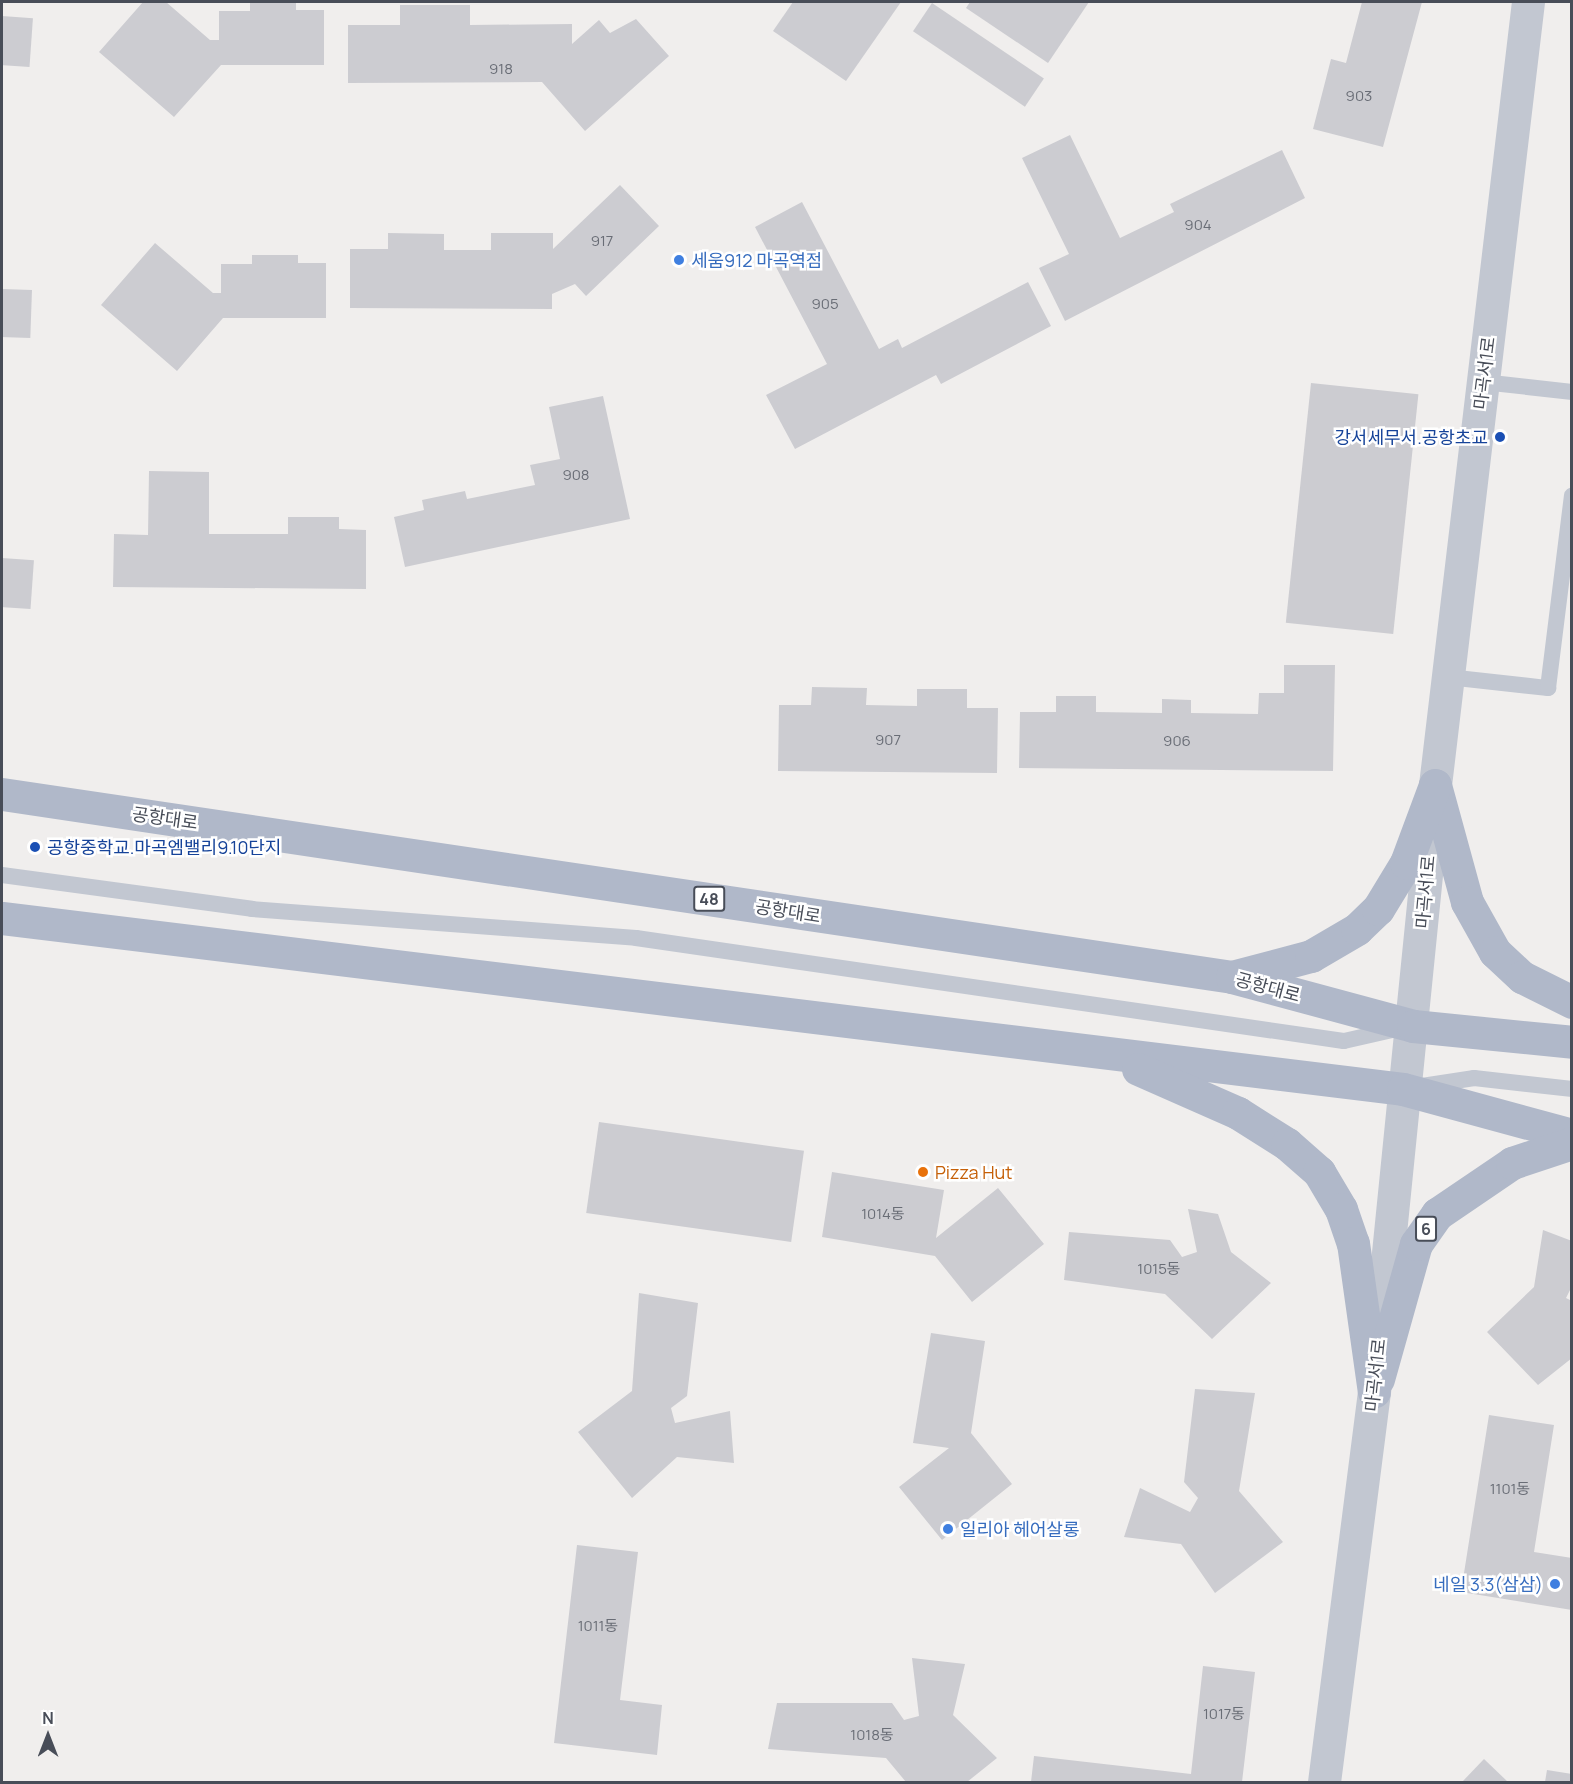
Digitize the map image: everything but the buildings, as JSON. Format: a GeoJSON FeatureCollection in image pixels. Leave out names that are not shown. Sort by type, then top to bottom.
{"type":"FeatureCollection","features":[{"type":"Feature","properties":{"kind":"main road"},"geometry":{"type":"LineString","coordinates":[[1232,977],[1311,956],[1364,922],[1406,863],[1435,785]]}},
{"type":"Feature","properties":{"kind":"main road"},"geometry":{"type":"LineString","coordinates":[[1435,785],[1467,902],[1495,952],[1521,977],[1572,1002]]}},
{"type":"Feature","properties":{"kind":"main road","name":"공항대로"},"geometry":{"type":"LineString","coordinates":[[2,794],[1232,977],[1413,1026],[1572,1042]]}},
{"type":"Feature","properties":{"kind":"main road"},"geometry":{"type":"LineString","coordinates":[[2,918],[1108,1056],[1403,1089],[1572,1135]]}},
{"type":"Feature","properties":{"kind":"main road"},"geometry":{"type":"LineString","coordinates":[[1108,1056],[1238,1113],[1287,1144],[1319,1172],[1341,1209],[1353,1243],[1374,1392]]}},
{"type":"Feature","properties":{"kind":"main road","name":"6"},"geometry":{"type":"LineString","coordinates":[[1374,1392],[1416,1244],[1437,1214],[1512,1163],[1572,1143]]}},
{"type":"Feature","properties":{"kind":"street","name":"마곡서1로"},"geometry":{"type":"LineString","coordinates":[[1324,1782],[1374,1392],[1403,1089],[1413,1026],[1435,785],[1528,2]]}},
{"type":"Feature","properties":{"kind":"lane"},"geometry":{"type":"LineString","coordinates":[[1483,382],[1572,392]]}},
{"type":"Feature","properties":{"kind":"lane"},"geometry":{"type":"LineString","coordinates":[[1448,676],[1548,688],[1572,495]]}},
{"type":"Feature","properties":{"kind":"lane"},"geometry":{"type":"LineString","coordinates":[[2,875],[252,909],[636,938],[1344,1041],[1413,1026]]}},
{"type":"Feature","properties":{"kind":"lane"},"geometry":{"type":"LineString","coordinates":[[1403,1089],[1474,1078],[1572,1089]]}},
{"type":"Feature","properties":{"kind":"place","name":"세움912 마곡역점"},"geometry":{"type":"Point","coordinates":[679,260]}},
{"type":"Feature","properties":{"kind":"place","name":"강서세무서.공항초교"},"geometry":{"type":"Point","coordinates":[1500,437]}},
{"type":"Feature","properties":{"kind":"place","name":"공항중학교.마곡엠밸리9.10단지"},"geometry":{"type":"Point","coordinates":[35,847]}},
{"type":"Feature","properties":{"kind":"place","name":"Pizza Hut"},"geometry":{"type":"Point","coordinates":[923,1172]}},
{"type":"Feature","properties":{"kind":"place","name":"일리아 헤어살롱"},"geometry":{"type":"Point","coordinates":[948,1529]}},
{"type":"Feature","properties":{"kind":"place","name":"네일 3.3(삼삼)"},"geometry":{"type":"Point","coordinates":[1555,1584]}}]}
